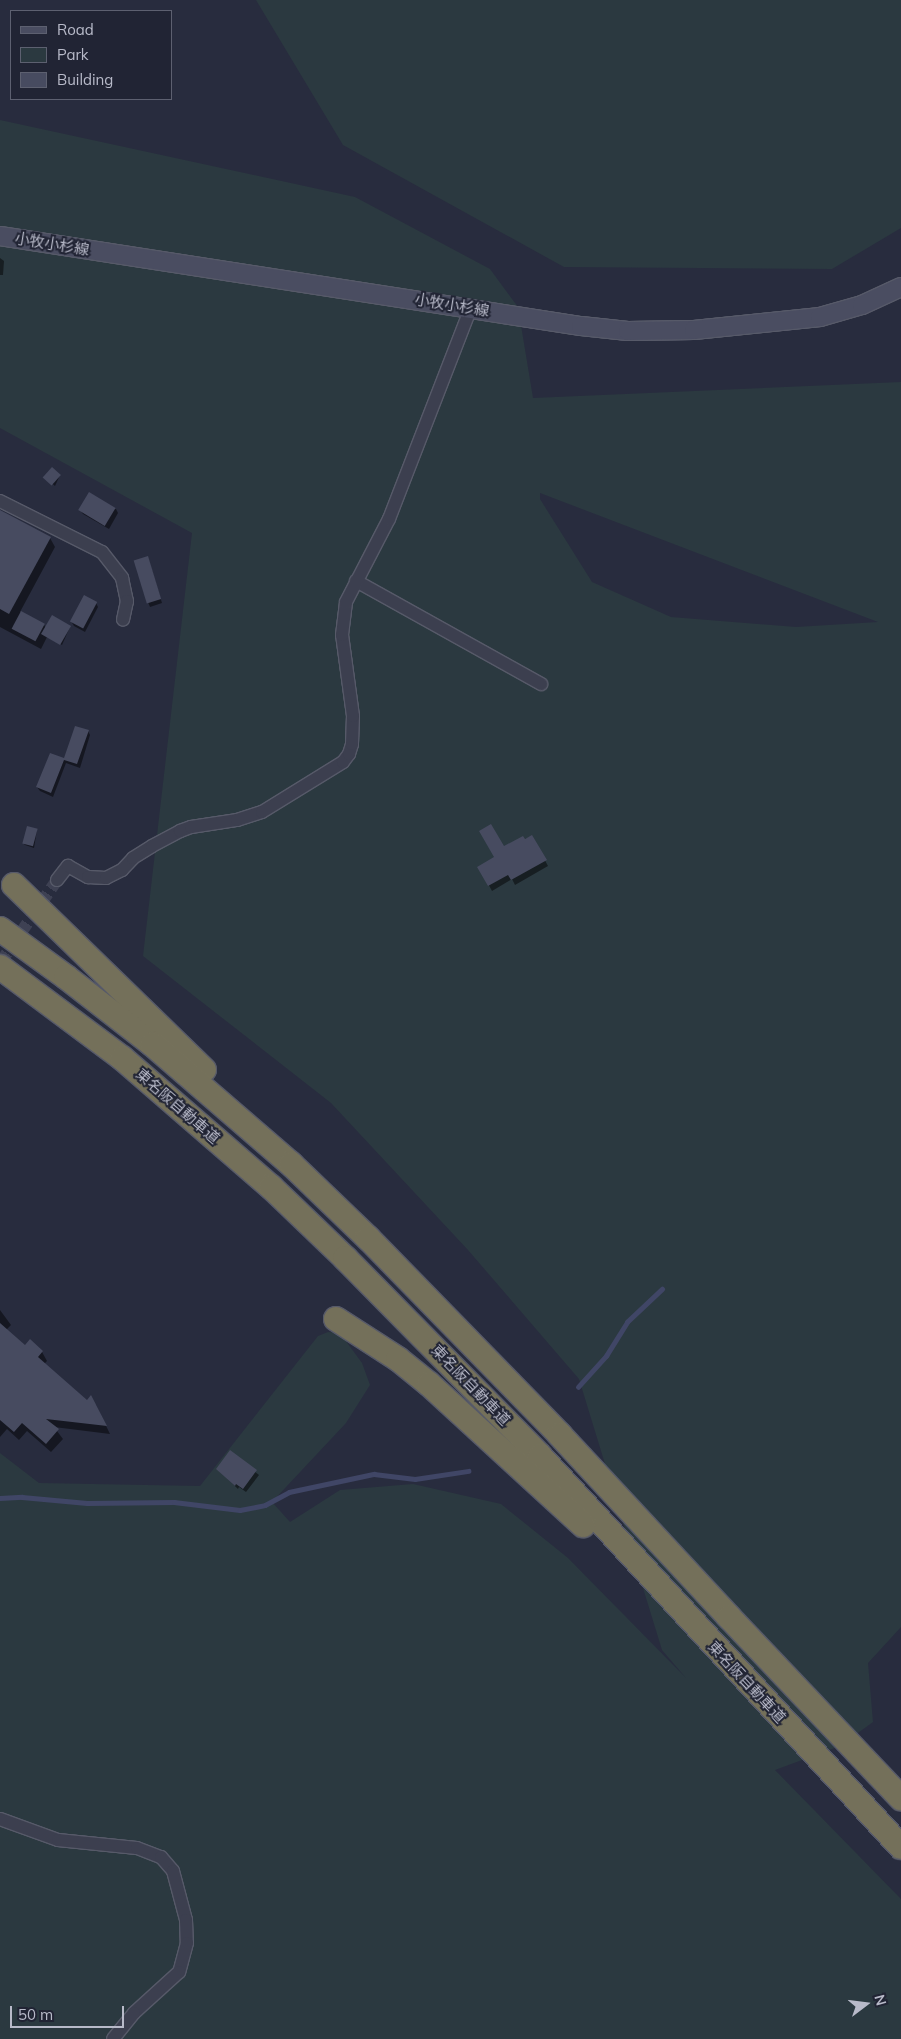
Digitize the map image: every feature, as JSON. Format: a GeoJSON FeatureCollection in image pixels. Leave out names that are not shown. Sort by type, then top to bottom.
{"type":"FeatureCollection","features":[{"type":"Feature","properties":{"kind":"highway"},"geometry":{"type":"LineString","coordinates":[[14,885],[325,1189],[368,1238]]}},
{"type":"Feature","properties":{"kind":"highway","name":"東名阪自動車道"},"geometry":{"type":"LineString","coordinates":[[0,929],[66,977],[160,1051],[291,1164],[368,1238],[560,1435],[729,1618],[901,1798]]}},
{"type":"Feature","properties":{"kind":"highway","name":"東名阪自動車道"},"geometry":{"type":"LineString","coordinates":[[0,967],[130,1065],[264,1181],[339,1251],[540,1456],[901,1848]]}},
{"type":"Feature","properties":{"kind":"highway"},"geometry":{"type":"LineString","coordinates":[[336,1319],[398,1359],[429,1384],[704,1636]]}},
{"type":"Feature","properties":{"kind":"main road","name":"小牧小杉線"},"geometry":{"type":"LineString","coordinates":[[0,236],[581,326],[628,331],[694,330],[820,317],[862,305],[901,287]]}},
{"type":"Feature","properties":{"kind":"street"},"geometry":{"type":"LineString","coordinates":[[57,880],[68,866],[88,877],[106,878],[122,870],[133,858],[166,838],[191,827],[237,820],[262,812],[343,762],[352,744],[353,716],[342,635],[346,602],[389,519],[471,308]]}},
{"type":"Feature","properties":{"kind":"street"},"geometry":{"type":"LineString","coordinates":[[0,501],[102,552],[122,578],[127,602],[123,620]]}},
{"type":"Feature","properties":{"kind":"street"},"geometry":{"type":"LineString","coordinates":[[356,581],[541,684]]}},
{"type":"Feature","properties":{"kind":"street"},"geometry":{"type":"LineString","coordinates":[[0,1818],[58,1840],[137,1848],[161,1856],[173,1871],[186,1920],[186,1943],[179,1972],[134,2013],[113,2039]]}},
{"type":"Feature","properties":{"kind":"green space"},"geometry":{"type":"Polygon","coordinates":[[[256,0],[901,0],[901,228],[832,269],[564,267],[343,145],[256,0]]]}},
{"type":"Feature","properties":{"kind":"green space"},"geometry":{"type":"Polygon","coordinates":[[[0,120],[355,197],[490,269],[518,307],[533,398],[901,382],[901,1627],[868,1663],[873,1722],[840,1746],[775,1770],[901,1899],[901,2039],[0,2039],[0,1453],[39,1483],[200,1486],[318,1336],[328,1332],[340,1333],[362,1363],[370,1385],[346,1423],[272,1502],[290,1522],[340,1490],[413,1484],[501,1504],[568,1558],[686,1678],[662,1650],[579,1379],[468,1250],[331,1103],[143,956],[192,533],[0,428],[0,120]],[[540,493],[540,499],[592,582],[671,617],[796,627],[878,622],[540,493]]]}},
{"type":"Feature","properties":{"kind":"building"},"geometry":{"type":"Polygon","coordinates":[[[52,467],[61,475],[52,485],[43,477],[52,467]]]}},
{"type":"Feature","properties":{"kind":"building"},"geometry":{"type":"Polygon","coordinates":[[[89,492],[116,508],[105,526],[78,510],[89,492]]]}},
{"type":"Feature","properties":{"kind":"building"},"geometry":{"type":"Polygon","coordinates":[[[0,510],[51,537],[9,614],[0,609],[0,510]]]}},
{"type":"Feature","properties":{"kind":"building"},"geometry":{"type":"Polygon","coordinates":[[[148,556],[161,599],[147,603],[134,560],[148,556]]]}},
{"type":"Feature","properties":{"kind":"building"},"geometry":{"type":"Polygon","coordinates":[[[84,595],[97,602],[83,629],[70,621],[84,595]]]}},
{"type":"Feature","properties":{"kind":"building"},"geometry":{"type":"Polygon","coordinates":[[[21,611],[45,624],[35,641],[12,629],[21,611]]]}},
{"type":"Feature","properties":{"kind":"building"},"geometry":{"type":"Polygon","coordinates":[[[52,615],[71,626],[60,645],[41,634],[52,615]]]}},
{"type":"Feature","properties":{"kind":"building"},"geometry":{"type":"Polygon","coordinates":[[[75,726],[89,730],[77,764],[64,760],[51,793],[36,787],[50,753],[64,758],[75,726]]]}},
{"type":"Feature","properties":{"kind":"building"},"geometry":{"type":"Polygon","coordinates":[[[491,824],[504,846],[523,836],[525,839],[532,835],[547,860],[511,880],[508,875],[488,886],[477,867],[494,857],[479,831],[491,824]]]}},
{"type":"Feature","properties":{"kind":"building"},"geometry":{"type":"Polygon","coordinates":[[[27,826],[38,829],[33,846],[22,843],[27,826]]]}},
{"type":"Feature","properties":{"kind":"building"},"geometry":{"type":"Polygon","coordinates":[[[0,1323],[25,1345],[30,1339],[43,1351],[38,1357],[87,1400],[91,1395],[107,1426],[46,1419],[59,1429],[46,1444],[22,1423],[14,1432],[0,1420],[0,1323]]]}},
{"type":"Feature","properties":{"kind":"building"},"geometry":{"type":"Polygon","coordinates":[[[230,1450],[257,1470],[243,1489],[236,1484],[235,1486],[216,1469],[230,1450]]]}},
{"type":"Feature","properties":{"kind":"waterway"},"geometry":{"type":"LineString","coordinates":[[578,1387],[606,1356],[627,1322],[662,1289]]}},
{"type":"Feature","properties":{"kind":"waterway"},"geometry":{"type":"LineString","coordinates":[[0,1498],[22,1497],[87,1503],[174,1502],[240,1510],[265,1505],[289,1492],[374,1474],[415,1479],[468,1471]]}},
{"type":"Feature","properties":{"kind":"tunnel"},"geometry":{"type":"LineString","coordinates":[[0,963],[57,880]]}}]}
